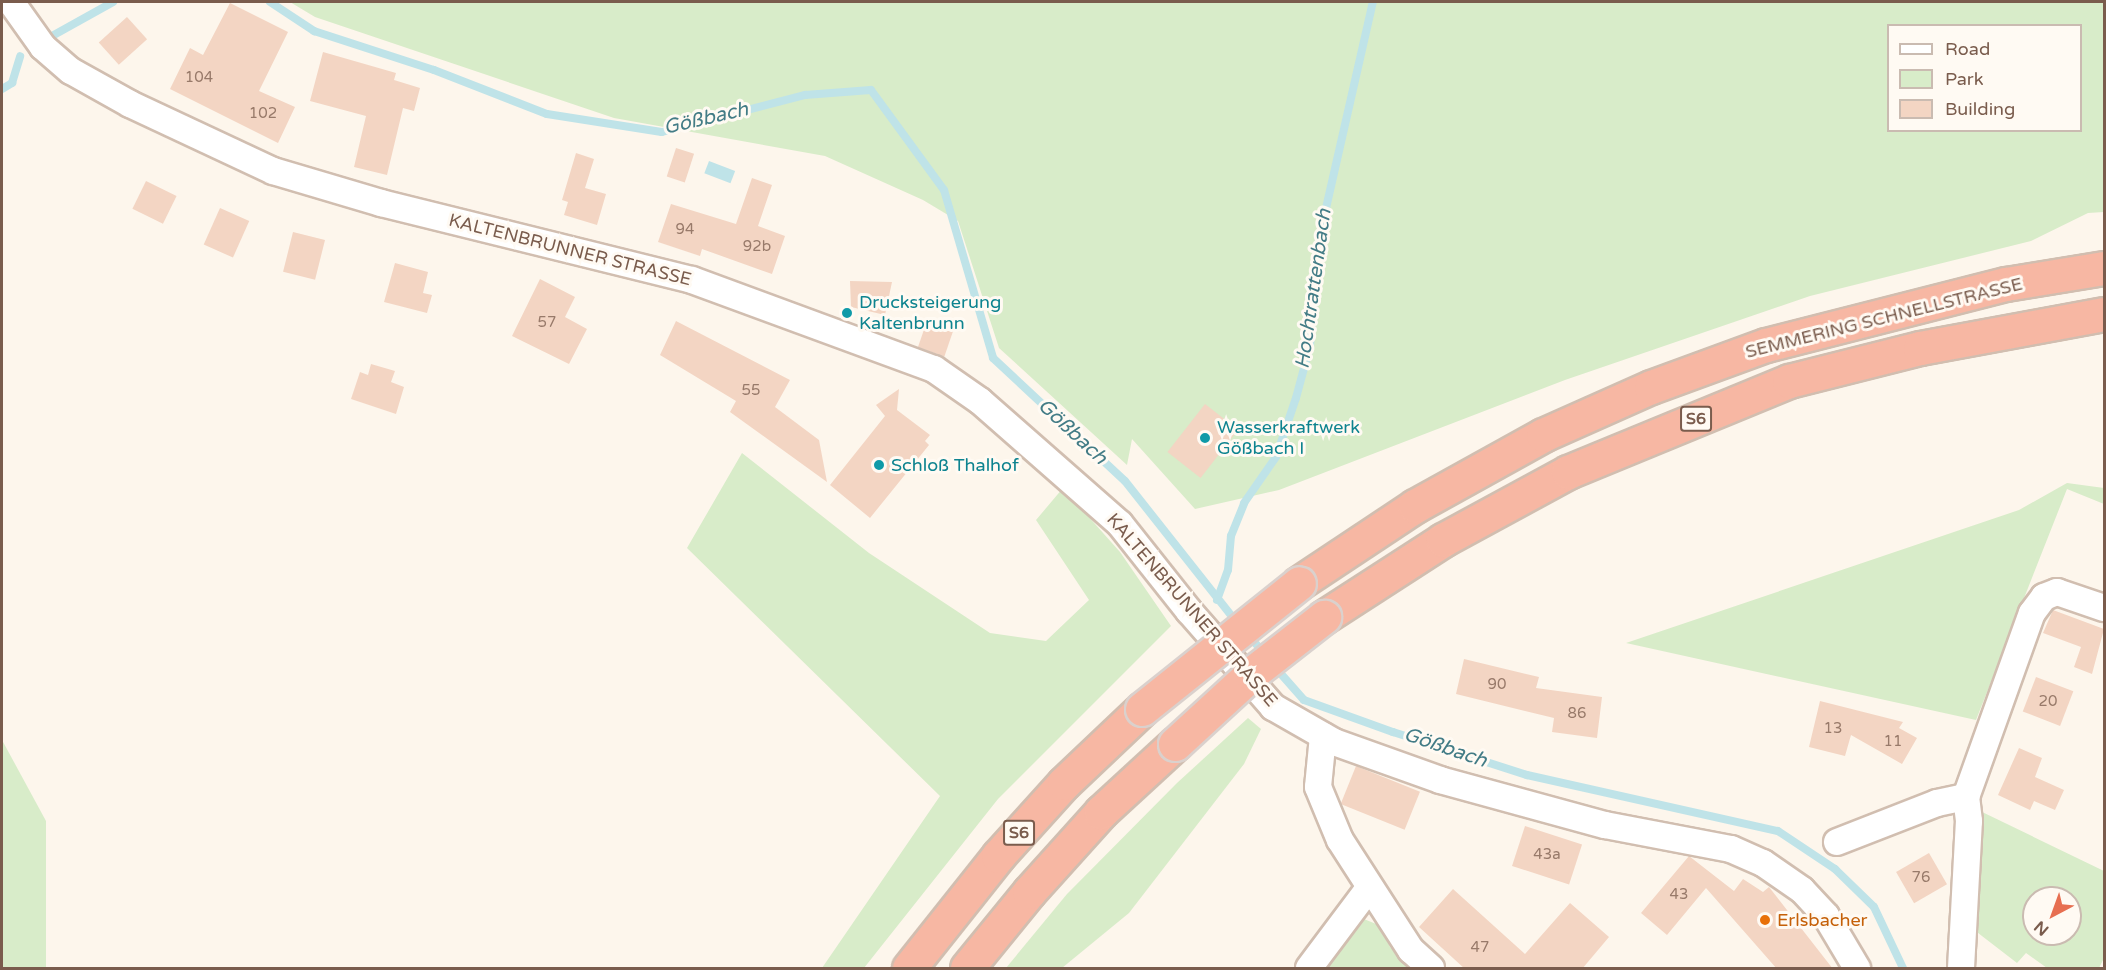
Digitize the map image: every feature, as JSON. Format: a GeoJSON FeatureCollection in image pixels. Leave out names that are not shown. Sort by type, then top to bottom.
{"type":"FeatureCollection","features":[{"type":"Feature","properties":{"kind":"highway","name":"SEMMERING SCHNELLSTRASSE"},"geometry":{"type":"LineString","coordinates":[[909,969],[998,856],[1064,783],[1142,709],[1299,583],[1424,501],[1543,435],[1651,387],[1766,345],[2006,284],[2104,268]]}},
{"type":"Feature","properties":{"kind":"highway","name":"S6"},"geometry":{"type":"LineString","coordinates":[[967,969],[1029,892],[1101,812],[1251,674],[1324,617],[1443,540],[1568,472],[1789,381],[1931,346],[2104,314]]}},
{"type":"Feature","properties":{"kind":"street","name":"KALTENBRUNNER STRASSE"},"geometry":{"type":"LineString","coordinates":[[11,2],[43,47],[71,71],[130,104],[273,171],[381,203],[692,280],[934,369],[980,401],[1111,516],[1273,707],[1323,736],[1384,761],[1492,795],[1605,825],[1731,849],[1808,882],[1857,969]]}},
{"type":"Feature","properties":{"kind":"street"},"geometry":{"type":"LineString","coordinates":[[1961,969],[1970,821],[1966,797],[2032,613],[2044,597],[2057,592],[2104,608]]}},
{"type":"Feature","properties":{"kind":"street"},"geometry":{"type":"LineString","coordinates":[[1323,736],[1318,787],[1340,840],[1411,950],[1431,969]]}},
{"type":"Feature","properties":{"kind":"street"},"geometry":{"type":"LineString","coordinates":[[1837,842],[1937,803],[1966,797]]}},
{"type":"Feature","properties":{"kind":"street"},"geometry":{"type":"LineString","coordinates":[[1309,969],[1369,888]]}},
{"type":"Feature","properties":{"kind":"green space"},"geometry":{"type":"Polygon","coordinates":[[[290,2],[2104,2],[2104,212],[2088,213],[2031,241],[1810,296],[1565,380],[1279,490],[1195,509],[1132,439],[1127,465],[999,348],[958,221],[923,200],[825,156],[614,118],[315,17],[290,2]]]}},
{"type":"Feature","properties":{"kind":"green space"},"geometry":{"type":"Polygon","coordinates":[[[742,453],[869,553],[990,633],[1046,641],[1089,600],[1036,520],[1063,488],[1120,552],[1171,626],[998,799],[864,968],[822,968],[940,796],[687,548],[742,453]]]}},
{"type":"Feature","properties":{"kind":"green space"},"geometry":{"type":"Polygon","coordinates":[[[2067,483],[2104,488],[2104,504],[2067,489],[1976,720],[1626,643],[2019,510],[2067,483]]]}},
{"type":"Feature","properties":{"kind":"green space"},"geometry":{"type":"Polygon","coordinates":[[[1248,718],[1261,729],[1244,764],[1129,913],[1062,968],[1006,968],[1067,894],[1177,783],[1248,718]]]}},
{"type":"Feature","properties":{"kind":"green space"},"geometry":{"type":"Polygon","coordinates":[[[2,740],[46,821],[46,968],[2,968],[2,740]]]}},
{"type":"Feature","properties":{"kind":"green space"},"geometry":{"type":"Polygon","coordinates":[[[1978,810],[2104,871],[2104,958],[2099,968],[2047,968],[2026,953],[2017,963],[1969,926],[1978,810]]]}},
{"type":"Feature","properties":{"kind":"green space"},"geometry":{"type":"Polygon","coordinates":[[[1359,917],[1381,926],[1390,947],[1412,968],[1321,968],[1359,917]]]}},
{"type":"Feature","properties":{"kind":"water"},"geometry":{"type":"Polygon","coordinates":[[[709,161],[735,171],[730,183],[704,173],[709,161]]]}},
{"type":"Feature","properties":{"kind":"building"},"geometry":{"type":"Polygon","coordinates":[[[230,3],[288,32],[259,91],[295,107],[278,143],[170,89],[190,48],[203,55],[230,3]]]}},
{"type":"Feature","properties":{"kind":"building"},"geometry":{"type":"Polygon","coordinates":[[[127,17],[147,39],[119,65],[99,42],[127,17]]]}},
{"type":"Feature","properties":{"kind":"building"},"geometry":{"type":"Polygon","coordinates":[[[323,52],[396,73],[394,80],[420,88],[414,111],[403,108],[387,175],[354,167],[366,116],[310,101],[323,52]]]}},
{"type":"Feature","properties":{"kind":"building"},"geometry":{"type":"Polygon","coordinates":[[[676,148],[694,154],[685,182],[667,177],[676,148]]]}},
{"type":"Feature","properties":{"kind":"building"},"geometry":{"type":"Polygon","coordinates":[[[576,153],[594,159],[585,188],[606,194],[597,225],[564,215],[568,202],[562,200],[576,153]]]}},
{"type":"Feature","properties":{"kind":"building"},"geometry":{"type":"Polygon","coordinates":[[[752,178],[772,185],[758,226],[785,236],[772,274],[702,249],[700,256],[658,242],[671,204],[736,224],[752,178]]]}},
{"type":"Feature","properties":{"kind":"building"},"geometry":{"type":"Polygon","coordinates":[[[146,181],[177,196],[163,224],[132,209],[146,181]]]}},
{"type":"Feature","properties":{"kind":"building"},"geometry":{"type":"Polygon","coordinates":[[[220,208],[249,221],[233,258],[204,245],[220,208]]]}},
{"type":"Feature","properties":{"kind":"building"},"geometry":{"type":"Polygon","coordinates":[[[293,232],[325,240],[315,280],[283,272],[293,232]]]}},
{"type":"Feature","properties":{"kind":"building"},"geometry":{"type":"Polygon","coordinates":[[[395,263],[428,272],[423,293],[432,295],[427,313],[384,302],[395,263]]]}},
{"type":"Feature","properties":{"kind":"building"},"geometry":{"type":"Polygon","coordinates":[[[540,279],[575,297],[565,317],[587,329],[569,364],[512,336],[540,279]]]}},
{"type":"Feature","properties":{"kind":"building"},"geometry":{"type":"Polygon","coordinates":[[[850,281],[892,282],[885,315],[851,307],[850,281]]]}},
{"type":"Feature","properties":{"kind":"building"},"geometry":{"type":"Polygon","coordinates":[[[928,318],[954,327],[944,356],[918,347],[928,318]]]}},
{"type":"Feature","properties":{"kind":"building"},"geometry":{"type":"Polygon","coordinates":[[[676,321],[790,380],[775,407],[819,440],[827,482],[730,412],[736,401],[660,355],[676,321]]]}},
{"type":"Feature","properties":{"kind":"building"},"geometry":{"type":"Polygon","coordinates":[[[371,364],[395,371],[391,382],[404,387],[396,414],[351,399],[360,372],[368,375],[371,364]]]}},
{"type":"Feature","properties":{"kind":"building","name":"Schloß Thalhof"},"geometry":{"type":"Polygon","coordinates":[[[899,389],[897,410],[930,435],[925,441],[929,445],[870,518],[830,485],[885,416],[876,405],[899,389]]]}},
{"type":"Feature","properties":{"kind":"building","name":"Wasserkraftwerk Gößbach I"},"geometry":{"type":"Polygon","coordinates":[[[1205,404],[1238,430],[1201,478],[1167,452],[1205,404]]]}},
{"type":"Feature","properties":{"kind":"building"},"geometry":{"type":"Polygon","coordinates":[[[2053,610],[2104,629],[2092,674],[2074,667],[2081,647],[2043,633],[2053,610]]]}},
{"type":"Feature","properties":{"kind":"building"},"geometry":{"type":"Polygon","coordinates":[[[1464,659],[1539,677],[1536,688],[1602,697],[1597,738],[1552,732],[1554,718],[1456,694],[1464,659]]]}},
{"type":"Feature","properties":{"kind":"building"},"geometry":{"type":"Polygon","coordinates":[[[2036,677],[2073,691],[2060,726],[2023,712],[2036,677]]]}},
{"type":"Feature","properties":{"kind":"building"},"geometry":{"type":"Polygon","coordinates":[[[1820,701],[1903,722],[1899,728],[1917,738],[1902,764],[1851,735],[1845,756],[1809,747],[1820,701]]]}},
{"type":"Feature","properties":{"kind":"building"},"geometry":{"type":"Polygon","coordinates":[[[2019,748],[2042,758],[2035,777],[2064,790],[2055,810],[2034,801],[2030,810],[1998,795],[2019,748]]]}},
{"type":"Feature","properties":{"kind":"building"},"geometry":{"type":"Polygon","coordinates":[[[1356,766],[1420,792],[1405,830],[1341,804],[1356,766]]]}},
{"type":"Feature","properties":{"kind":"building"},"geometry":{"type":"Polygon","coordinates":[[[1525,826],[1582,845],[1569,884],[1512,866],[1525,826]]]}},
{"type":"Feature","properties":{"kind":"building"},"geometry":{"type":"Polygon","coordinates":[[[1929,853],[1947,884],[1914,903],[1896,872],[1929,853]]]}},
{"type":"Feature","properties":{"kind":"building"},"geometry":{"type":"Polygon","coordinates":[[[1689,856],[1734,891],[1743,879],[1763,892],[1769,887],[1833,969],[1777,969],[1706,888],[1667,935],[1641,913],[1689,856]]]}},
{"type":"Feature","properties":{"kind":"building"},"geometry":{"type":"Polygon","coordinates":[[[1453,889],[1525,954],[1570,903],[1609,937],[1582,969],[1465,969],[1419,927],[1453,889]]]}},
{"type":"Feature","properties":{"kind":"waterway"},"geometry":{"type":"LineString","coordinates":[[52,36],[113,2]]}},
{"type":"Feature","properties":{"kind":"waterway","name":"Gößbach"},"geometry":{"type":"LineString","coordinates":[[270,2],[314,31],[434,70],[547,114],[662,132],[805,95],[871,90],[944,190],[993,358],[1125,481],[1237,623]]}},
{"type":"Feature","properties":{"kind":"waterway","name":"Hochtrattenbach"},"geometry":{"type":"LineString","coordinates":[[1217,600],[1228,570],[1231,536],[1244,503],[1276,457],[1296,398],[1310,346],[1319,239],[1373,2]]}},
{"type":"Feature","properties":{"kind":"waterway"},"geometry":{"type":"LineString","coordinates":[[2,89],[12,83],[20,56]]}},
{"type":"Feature","properties":{"kind":"waterway","name":"Gößbach"},"geometry":{"type":"LineString","coordinates":[[1247,634],[1265,654]]}},
{"type":"Feature","properties":{"kind":"waterway","name":"Gößbach"},"geometry":{"type":"LineString","coordinates":[[1274,666],[1304,700],[1393,732],[1527,775],[1778,831],[1835,869],[1874,907],[1903,968]]}},
{"type":"Feature","properties":{"kind":"place","name":"Drucksteigerung Kaltenbrunn"},"geometry":{"type":"Point","coordinates":[847,313]}},
{"type":"Feature","properties":{"kind":"place","name":"Wasserkraftwerk Gößbach I"},"geometry":{"type":"Point","coordinates":[1205,438]}},
{"type":"Feature","properties":{"kind":"place","name":"Schloß Thalhof"},"geometry":{"type":"Point","coordinates":[879,465]}},
{"type":"Feature","properties":{"kind":"place","name":"Erlsbacher"},"geometry":{"type":"Point","coordinates":[1765,920]}}]}
